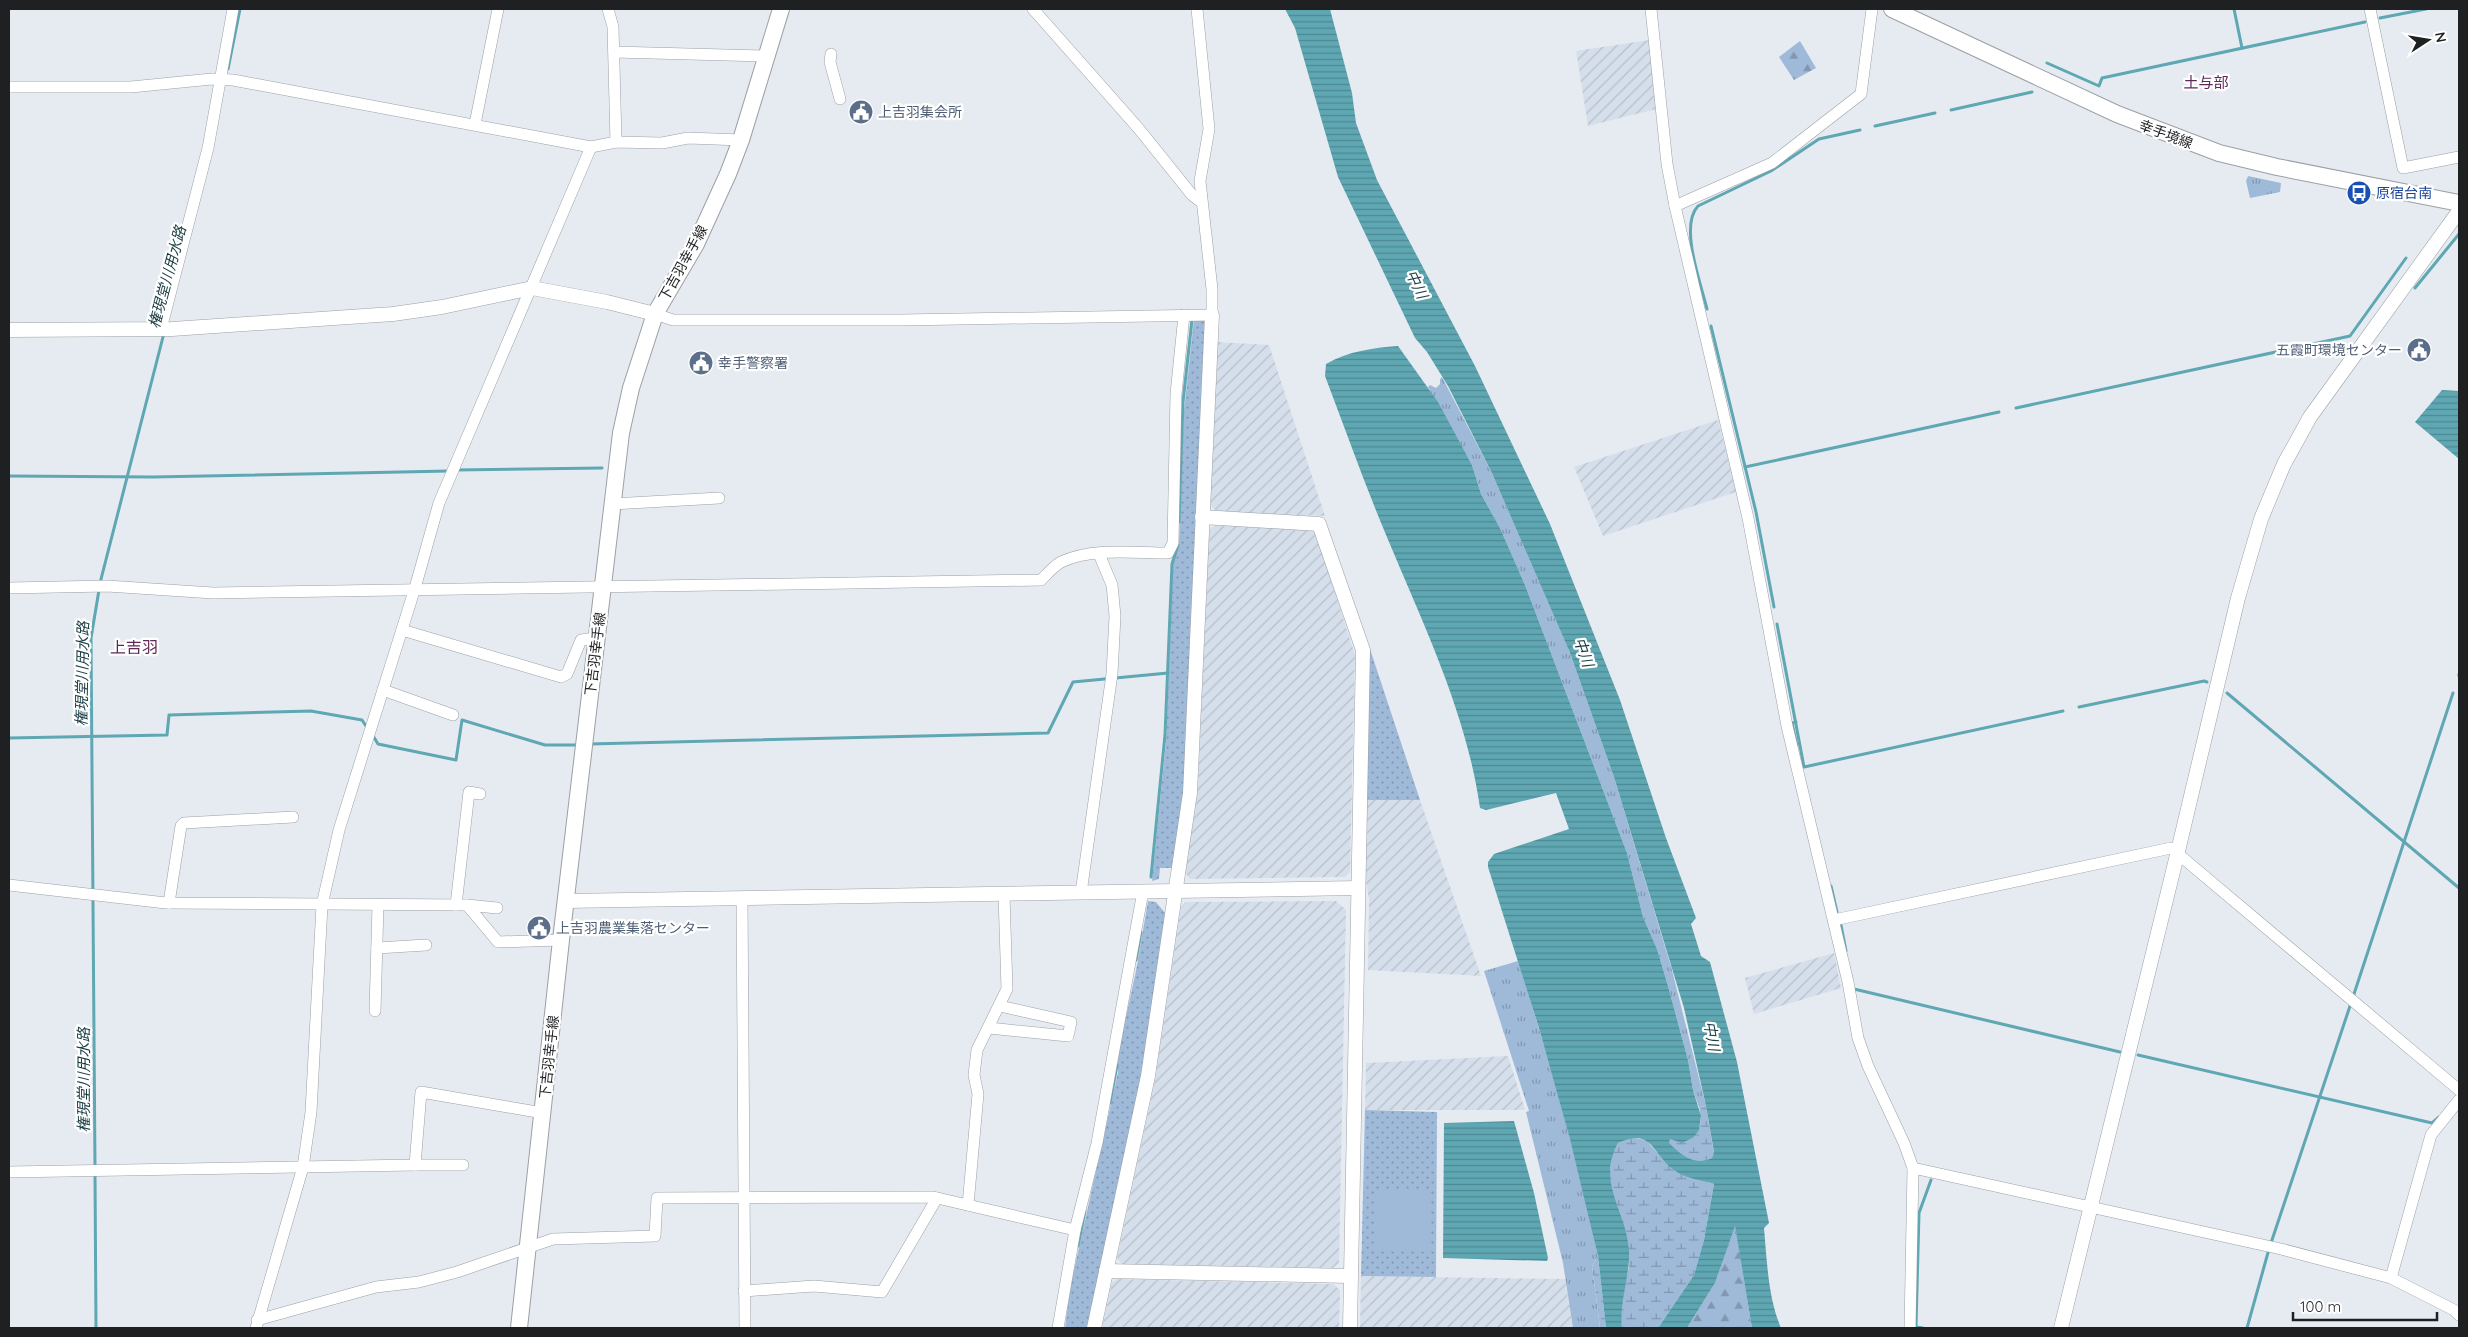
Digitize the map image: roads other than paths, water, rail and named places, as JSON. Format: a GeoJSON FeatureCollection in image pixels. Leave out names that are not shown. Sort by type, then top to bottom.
{"type":"FeatureCollection","features":[{"type":"Feature","properties":{"kind":"main road","name":"下吉羽幸手線"},"geometry":{"type":"LineString","coordinates":[[519,1328],[561,940],[621,433],[629,397],[655,314],[696,244],[741,140],[781,9]]}},
{"type":"Feature","properties":{"kind":"main road","name":"幸手境線"},"geometry":{"type":"LineString","coordinates":[[1892,9],[1916,14],[2116,114],[2219,153],[2286,169],[2459,203]]}},
{"type":"Feature","properties":{"kind":"street"},"geometry":{"type":"LineString","coordinates":[[160,329],[208,148],[233,9]]}},
{"type":"Feature","properties":{"kind":"street"},"geometry":{"type":"LineString","coordinates":[[475,124],[498,9]]}},
{"type":"Feature","properties":{"kind":"street"},"geometry":{"type":"LineString","coordinates":[[608,9],[613,27],[616,142]]}},
{"type":"Feature","properties":{"kind":"street"},"geometry":{"type":"LineString","coordinates":[[1033,9],[1134,122],[1192,194],[1201,202]]}},
{"type":"Feature","properties":{"kind":"street"},"geometry":{"type":"LineString","coordinates":[[1094,1328],[1148,1076],[1190,793],[1212,315],[1212,289],[1201,202],[1201,170],[1209,129],[1197,9]]}},
{"type":"Feature","properties":{"kind":"street"},"geometry":{"type":"LineString","coordinates":[[1651,9],[1667,164],[1675,206],[1748,518],[1787,726],[1834,920],[1858,1038],[1868,1066],[1904,1143],[1913,1168],[1910,1328]]}},
{"type":"Feature","properties":{"kind":"street"},"geometry":{"type":"LineString","coordinates":[[1675,206],[1772,163],[1861,94],[1872,9]]}},
{"type":"Feature","properties":{"kind":"street"},"geometry":{"type":"LineString","coordinates":[[2370,9],[2403,168],[2459,157]]}},
{"type":"Feature","properties":{"kind":"street"},"geometry":{"type":"LineString","coordinates":[[614,52],[767,56]]}},
{"type":"Feature","properties":{"kind":"street"},"geometry":{"type":"LineString","coordinates":[[831,54],[830,62],[840,99]]}},
{"type":"Feature","properties":{"kind":"street"},"geometry":{"type":"LineString","coordinates":[[9,87],[131,87],[220,80],[475,124],[591,147],[616,142],[662,143],[688,138],[741,140]]}},
{"type":"Feature","properties":{"kind":"street"},"geometry":{"type":"LineString","coordinates":[[257,1324],[303,1166],[311,1112],[322,905],[339,830],[415,588],[439,503],[591,147]]}},
{"type":"Feature","properties":{"kind":"street"},"geometry":{"type":"LineString","coordinates":[[2061,1328],[2178,852],[2242,581],[2261,519],[2281,472],[2310,417],[2337,377],[2459,211]]}},
{"type":"Feature","properties":{"kind":"street"},"geometry":{"type":"LineString","coordinates":[[9,330],[160,329],[417,311],[532,288],[607,302],[673,320],[864,321],[1212,315]]}},
{"type":"Feature","properties":{"kind":"street"},"geometry":{"type":"LineString","coordinates":[[9,588],[107,586],[213,593],[415,588],[602,588],[1041,580],[1059,563],[1074,557],[1099,554],[1168,552],[1173,543],[1176,394],[1184,314]]}},
{"type":"Feature","properties":{"kind":"street"},"geometry":{"type":"LineString","coordinates":[[612,504],[719,498]]}},
{"type":"Feature","properties":{"kind":"street"},"geometry":{"type":"LineString","coordinates":[[1202,517],[1320,524],[1362,650],[1350,1328]]}},
{"type":"Feature","properties":{"kind":"street"},"geometry":{"type":"LineString","coordinates":[[1081,893],[1112,674],[1115,616],[1112,585],[1099,554]]}},
{"type":"Feature","properties":{"kind":"street"},"geometry":{"type":"LineString","coordinates":[[402,630],[561,677],[567,674],[581,640],[596,638]]}},
{"type":"Feature","properties":{"kind":"street"},"geometry":{"type":"LineString","coordinates":[[383,690],[453,715]]}},
{"type":"Feature","properties":{"kind":"street"},"geometry":{"type":"LineString","coordinates":[[480,794],[469,792],[462,905],[498,942],[561,940]]}},
{"type":"Feature","properties":{"kind":"street"},"geometry":{"type":"LineString","coordinates":[[169,903],[181,826],[184,823],[293,817]]}},
{"type":"Feature","properties":{"kind":"street"},"geometry":{"type":"LineString","coordinates":[[1834,920],[2172,848],[2459,1090]]}},
{"type":"Feature","properties":{"kind":"street"},"geometry":{"type":"LineString","coordinates":[[9,885],[169,903],[462,905],[497,908]]}},
{"type":"Feature","properties":{"kind":"street"},"geometry":{"type":"LineString","coordinates":[[566,901],[1358,888]]}},
{"type":"Feature","properties":{"kind":"street"},"geometry":{"type":"LineString","coordinates":[[1058,1328],[1075,1230],[1097,1143],[1143,891]]}},
{"type":"Feature","properties":{"kind":"street"},"geometry":{"type":"LineString","coordinates":[[968,1205],[978,1094],[974,1075],[977,1050],[1007,989],[1004,894]]}},
{"type":"Feature","properties":{"kind":"street"},"geometry":{"type":"LineString","coordinates":[[742,898],[745,1328]]}},
{"type":"Feature","properties":{"kind":"street"},"geometry":{"type":"LineString","coordinates":[[375,1011],[378,905]]}},
{"type":"Feature","properties":{"kind":"street"},"geometry":{"type":"LineString","coordinates":[[377,948],[426,945]]}},
{"type":"Feature","properties":{"kind":"street"},"geometry":{"type":"LineString","coordinates":[[989,1028],[1068,1036],[1071,1022],[1000,1006]]}},
{"type":"Feature","properties":{"kind":"street"},"geometry":{"type":"LineString","coordinates":[[415,1165],[421,1092],[543,1113]]}},
{"type":"Feature","properties":{"kind":"street"},"geometry":{"type":"LineString","coordinates":[[2391,1278],[2431,1135],[2459,1100]]}},
{"type":"Feature","properties":{"kind":"street"},"geometry":{"type":"LineString","coordinates":[[9,1172],[463,1165]]}},
{"type":"Feature","properties":{"kind":"street"},"geometry":{"type":"LineString","coordinates":[[1913,1168],[2270,1247],[2391,1278],[2454,1310],[2459,1315]]}},
{"type":"Feature","properties":{"kind":"street"},"geometry":{"type":"LineString","coordinates":[[257,1324],[376,1287],[419,1282],[457,1272],[553,1239],[655,1236],[657,1198],[744,1196],[937,1198],[1075,1230]]}},
{"type":"Feature","properties":{"kind":"street"},"geometry":{"type":"LineString","coordinates":[[744,1291],[814,1286],[882,1292],[937,1198]]}},
{"type":"Feature","properties":{"kind":"street"},"geometry":{"type":"LineString","coordinates":[[1106,1271],[1350,1276]]}},
{"type":"Feature","properties":{"kind":"water","name":"中川"},"geometry":{"type":"Polygon","coordinates":[[[1285,9],[1330,9],[1352,93],[1356,123],[1377,180],[1475,366],[1550,524],[1620,700],[1666,838],[1696,918],[1691,924],[1701,956],[1710,962],[1737,1062],[1769,1223],[1764,1228],[1767,1266],[1773,1304],[1781,1328],[1752,1328],[1735,1226],[1715,1283],[1687,1328],[1658,1328],[1694,1275],[1704,1240],[1714,1184],[1690,1178],[1677,1172],[1662,1159],[1652,1145],[1639,1138],[1618,1143],[1612,1158],[1611,1185],[1627,1237],[1629,1261],[1622,1308],[1622,1328],[1606,1328],[1598,1256],[1570,1139],[1539,1028],[1488,867],[1488,862],[1494,854],[1569,829],[1556,793],[1486,810],[1480,808],[1474,773],[1455,706],[1430,639],[1356,459],[1325,376],[1326,364],[1343,356],[1361,351],[1398,346],[1438,402],[1472,465],[1481,494],[1500,528],[1525,585],[1627,853],[1643,917],[1657,949],[1668,986],[1701,1116],[1699,1130],[1694,1137],[1682,1143],[1670,1139],[1669,1143],[1688,1158],[1699,1161],[1712,1158],[1714,1152],[1706,1106],[1684,1008],[1614,777],[1570,653],[1491,471],[1448,386],[1427,352],[1415,338],[1338,177],[1295,28],[1285,9]]]}},
{"type":"Feature","properties":{"kind":"water"},"geometry":{"type":"Polygon","coordinates":[[[2442,390],[2459,391],[2459,459],[2415,422],[2442,390]]]}},
{"type":"Feature","properties":{"kind":"water"},"geometry":{"type":"Polygon","coordinates":[[[1514,1121],[1534,1193],[1548,1258],[1547,1261],[1443,1258],[1444,1123],[1514,1121]]]}},
{"type":"Feature","properties":{"kind":"waterway","name":"権現堂川用水路"},"geometry":{"type":"LineString","coordinates":[[228,69],[240,9]]}},
{"type":"Feature","properties":{"kind":"waterway"},"geometry":{"type":"LineString","coordinates":[[2234,9],[2242,48]]}},
{"type":"Feature","properties":{"kind":"waterway"},"geometry":{"type":"LineString","coordinates":[[2380,18],[2426,9]]}},
{"type":"Feature","properties":{"kind":"waterway"},"geometry":{"type":"LineString","coordinates":[[2047,63],[2099,86],[2102,78],[2365,22]]}},
{"type":"Feature","properties":{"kind":"waterway"},"geometry":{"type":"LineString","coordinates":[[1951,110],[2032,92]]}},
{"type":"Feature","properties":{"kind":"waterway"},"geometry":{"type":"LineString","coordinates":[[1875,126],[1935,113]]}},
{"type":"Feature","properties":{"kind":"waterway"},"geometry":{"type":"LineString","coordinates":[[1707,309],[1691,241],[1693,215],[1698,206],[1771,171],[1819,139],[1860,130]]}},
{"type":"Feature","properties":{"kind":"waterway"},"geometry":{"type":"LineString","coordinates":[[2415,288],[2459,234]]}},
{"type":"Feature","properties":{"kind":"waterway"},"geometry":{"type":"LineString","coordinates":[[2016,408],[2350,336],[2406,258]]}},
{"type":"Feature","properties":{"kind":"waterway"},"geometry":{"type":"LineString","coordinates":[[1179,522],[1183,402],[1192,320]]}},
{"type":"Feature","properties":{"kind":"waterway"},"geometry":{"type":"LineString","coordinates":[[1711,326],[1756,512],[1774,607]]}},
{"type":"Feature","properties":{"kind":"waterway","name":"権現堂川用水路"},"geometry":{"type":"LineString","coordinates":[[100,583],[164,333]]}},
{"type":"Feature","properties":{"kind":"waterway"},"geometry":{"type":"LineString","coordinates":[[1745,467],[1999,412]]}},
{"type":"Feature","properties":{"kind":"waterway"},"geometry":{"type":"LineString","coordinates":[[455,470],[602,468]]}},
{"type":"Feature","properties":{"kind":"waterway"},"geometry":{"type":"LineString","coordinates":[[9,476],[153,477],[449,471]]}},
{"type":"Feature","properties":{"kind":"waterway"},"geometry":{"type":"LineString","coordinates":[[1151,877],[1165,735],[1172,564],[1178,545]]}},
{"type":"Feature","properties":{"kind":"waterway","name":"権現堂川用水路"},"geometry":{"type":"LineString","coordinates":[[95,1168],[91,638],[99,590]]}},
{"type":"Feature","properties":{"kind":"waterway"},"geometry":{"type":"LineString","coordinates":[[1777,624],[1804,767],[2063,711]]}},
{"type":"Feature","properties":{"kind":"waterway"},"geometry":{"type":"LineString","coordinates":[[589,744],[1048,733],[1073,682],[1168,673]]}},
{"type":"Feature","properties":{"kind":"waterway"},"geometry":{"type":"LineString","coordinates":[[2079,707],[2204,681],[2207,682]]}},
{"type":"Feature","properties":{"kind":"waterway"},"geometry":{"type":"LineString","coordinates":[[2227,693],[2459,888]]}},
{"type":"Feature","properties":{"kind":"waterway"},"geometry":{"type":"LineString","coordinates":[[2353,997],[2453,693]]}},
{"type":"Feature","properties":{"kind":"waterway"},"geometry":{"type":"LineString","coordinates":[[9,738],[167,735],[169,715],[311,711],[362,720],[368,729]]}},
{"type":"Feature","properties":{"kind":"waterway"},"geometry":{"type":"LineString","coordinates":[[372,734],[378,744],[456,760],[462,720],[545,745],[580,745]]}},
{"type":"Feature","properties":{"kind":"waterway"},"geometry":{"type":"LineString","coordinates":[[1796,722],[1792,723],[1797,746]]}},
{"type":"Feature","properties":{"kind":"waterway"},"geometry":{"type":"LineString","coordinates":[[1831,886],[1837,912]]}},
{"type":"Feature","properties":{"kind":"waterway"},"geometry":{"type":"LineString","coordinates":[[1841,925],[1846,951]]}},
{"type":"Feature","properties":{"kind":"waterway"},"geometry":{"type":"LineString","coordinates":[[1136,960],[1141,932]]}},
{"type":"Feature","properties":{"kind":"waterway"},"geometry":{"type":"LineString","coordinates":[[1854,989],[2120,1052]]}},
{"type":"Feature","properties":{"kind":"waterway"},"geometry":{"type":"LineString","coordinates":[[2271,1243],[2351,1003]]}},
{"type":"Feature","properties":{"kind":"waterway"},"geometry":{"type":"LineString","coordinates":[[2138,1055],[2432,1123],[2439,1117]]}},
{"type":"Feature","properties":{"kind":"waterway"},"geometry":{"type":"LineString","coordinates":[[1110,1103],[1117,1065]]}},
{"type":"Feature","properties":{"kind":"waterway","name":"権現堂川用水路"},"geometry":{"type":"LineString","coordinates":[[95,1174],[96,1328]]}},
{"type":"Feature","properties":{"kind":"waterway"},"geometry":{"type":"LineString","coordinates":[[1923,1328],[1916,1327],[1919,1213],[1931,1180]]}},
{"type":"Feature","properties":{"kind":"waterway"},"geometry":{"type":"LineString","coordinates":[[1078,1246],[1085,1211]]}},
{"type":"Feature","properties":{"kind":"waterway"},"geometry":{"type":"LineString","coordinates":[[2247,1328],[2269,1249]]}},
{"type":"Feature","properties":{"kind":"place","name":"上吉羽集会所"},"geometry":{"type":"Point","coordinates":[861,112]}},
{"type":"Feature","properties":{"kind":"place","name":"原宿台南"},"geometry":{"type":"Point","coordinates":[2359,193]}},
{"type":"Feature","properties":{"kind":"place","name":"五霞町環境センター"},"geometry":{"type":"Point","coordinates":[2419,350]}},
{"type":"Feature","properties":{"kind":"place","name":"幸手警察署"},"geometry":{"type":"Point","coordinates":[701,363]}},
{"type":"Feature","properties":{"kind":"place","name":"上吉羽農業集落センター"},"geometry":{"type":"Point","coordinates":[539,928]}},
{"type":"Feature","properties":{"kind":"district","name":"土与部"},"geometry":{"type":"Point","coordinates":[2206,82]}},
{"type":"Feature","properties":{"kind":"district","name":"上吉羽"},"geometry":{"type":"Point","coordinates":[134,647]}}]}
